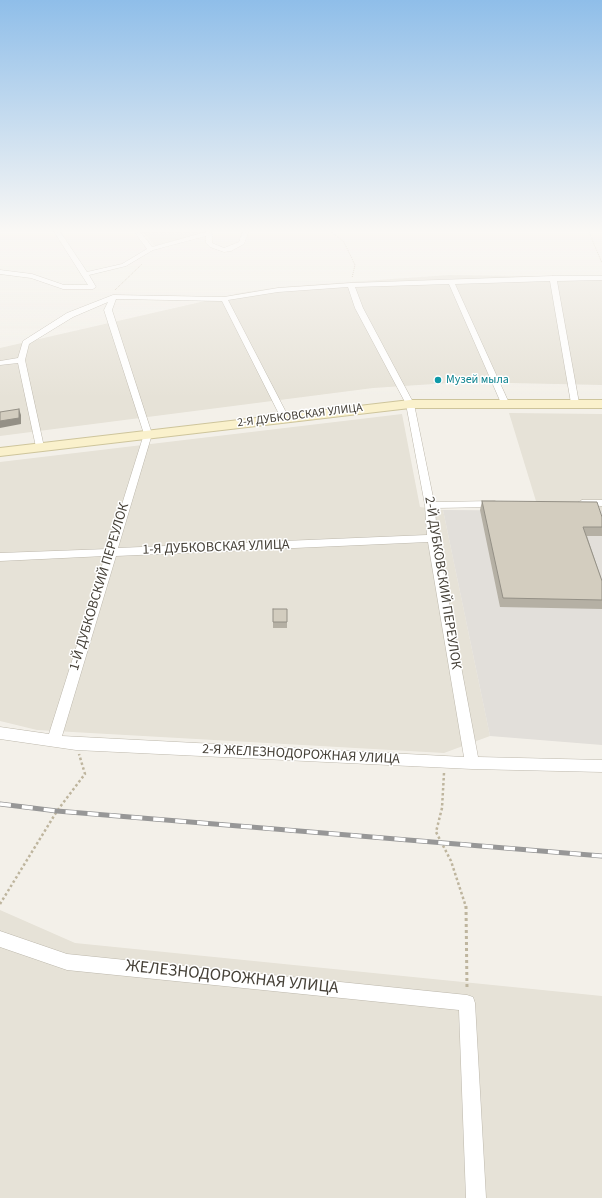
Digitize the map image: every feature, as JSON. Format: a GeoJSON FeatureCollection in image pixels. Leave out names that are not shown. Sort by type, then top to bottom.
{"type":"FeatureCollection","features":[{"type":"Feature","properties":{"kind":"main road","name":"2-Я ДУБКОВСКАЯ УЛИЦА"},"geometry":{"type":"LineString","coordinates":[[0,452],[410,404],[602,404]]}},
{"type":"Feature","properties":{"kind":"street"},"geometry":{"type":"LineString","coordinates":[[60,286],[93,287],[92,286]]}},
{"type":"Feature","properties":{"kind":"street"},"geometry":{"type":"LineString","coordinates":[[40,447],[21,360],[26,343],[70,315],[113,297],[224,299],[278,290],[328,286]]}},
{"type":"Feature","properties":{"kind":"street","name":"2-Й ДУБКОВСКИЙ ПЕРЕУЛОК"},"geometry":{"type":"LineString","coordinates":[[352,286],[359,308],[410,404],[430,505],[432,538],[472,763]]}},
{"type":"Feature","properties":{"kind":"street"},"geometry":{"type":"LineString","coordinates":[[452,286],[505,403]]}},
{"type":"Feature","properties":{"kind":"street"},"geometry":{"type":"LineString","coordinates":[[554,286],[575,403]]}},
{"type":"Feature","properties":{"kind":"street"},"geometry":{"type":"LineString","coordinates":[[113,297],[108,310],[148,434]]}},
{"type":"Feature","properties":{"kind":"street"},"geometry":{"type":"LineString","coordinates":[[224,299],[285,418]]}},
{"type":"Feature","properties":{"kind":"street"},"geometry":{"type":"LineString","coordinates":[[0,363],[21,360]]}},
{"type":"Feature","properties":{"kind":"street","name":"1-Й ДУБКОВСКИЙ ПЕРЕУЛОК"},"geometry":{"type":"LineString","coordinates":[[54,740],[148,434]]}},
{"type":"Feature","properties":{"kind":"street"},"geometry":{"type":"LineString","coordinates":[[571,503],[602,503]]}},
{"type":"Feature","properties":{"kind":"street"},"geometry":{"type":"LineString","coordinates":[[430,505],[508,504]]}},
{"type":"Feature","properties":{"kind":"street","name":"1-Я ДУБКОВСКАЯ УЛИЦА"},"geometry":{"type":"LineString","coordinates":[[0,558],[432,538]]}},
{"type":"Feature","properties":{"kind":"street","name":"2-Я ЖЕЛЕЗНОДОРОЖНАЯ УЛИЦА"},"geometry":{"type":"LineString","coordinates":[[0,733],[76,744],[445,762],[602,766]]}},
{"type":"Feature","properties":{"kind":"street","name":"ЖЕЛЕЗНОДОРОЖНАЯ УЛИЦА"},"geometry":{"type":"LineString","coordinates":[[0,939],[67,962],[467,1003]]}},
{"type":"Feature","properties":{"kind":"street"},"geometry":{"type":"LineString","coordinates":[[467,1003],[476,1198]]}},
{"type":"Feature","properties":{"kind":"path"},"geometry":{"type":"LineString","coordinates":[[113,297],[115,288],[117,286]]}},
{"type":"Feature","properties":{"kind":"path"},"geometry":{"type":"LineString","coordinates":[[0,904],[57,811],[85,774],[76,744]]}},
{"type":"Feature","properties":{"kind":"path"},"geometry":{"type":"LineString","coordinates":[[445,762],[442,808],[436,832],[452,860],[467,910],[467,1003]]}},
{"type":"Feature","properties":{"kind":"shaded area"},"geometry":{"type":"Polygon","coordinates":[[[602,286],[602,385],[464,382],[373,388],[0,436],[0,348],[240,293],[280,287],[602,286]]]}},
{"type":"Feature","properties":{"kind":"shaded area"},"geometry":{"type":"Polygon","coordinates":[[[509,413],[602,414],[602,511],[539,511],[509,413]]]}},
{"type":"Feature","properties":{"kind":"shaded area"},"geometry":{"type":"Polygon","coordinates":[[[402,414],[420,507],[443,510],[490,736],[444,753],[37,730],[0,721],[0,462],[402,414]]]}},
{"type":"Feature","properties":{"kind":"shaded area"},"geometry":{"type":"Polygon","coordinates":[[[443,510],[602,511],[602,745],[490,736],[443,510]]]}},
{"type":"Feature","properties":{"kind":"shaded area"},"geometry":{"type":"Polygon","coordinates":[[[0,910],[75,943],[602,996],[602,1198],[0,1198],[0,910]]]}},
{"type":"Feature","properties":{"kind":"building"},"geometry":{"type":"Polygon","coordinates":[[[19,409],[19,418],[0,421],[0,412],[19,409]]]}},
{"type":"Feature","properties":{"kind":"building"},"geometry":{"type":"Polygon","coordinates":[[[482,501],[597,502],[602,517],[602,527],[583,527],[602,581],[602,600],[503,598],[482,501]]]}},
{"type":"Feature","properties":{"kind":"building"},"geometry":{"type":"Polygon","coordinates":[[[273,609],[287,609],[287,622],[273,622],[273,609]]]}},
{"type":"Feature","properties":{"kind":"railway"},"geometry":{"type":"LineString","coordinates":[[0,804],[57,811],[602,856]]}},
{"type":"Feature","properties":{"kind":"place","name":"Музей мыла"},"geometry":{"type":"Point","coordinates":[438,380]}}]}
